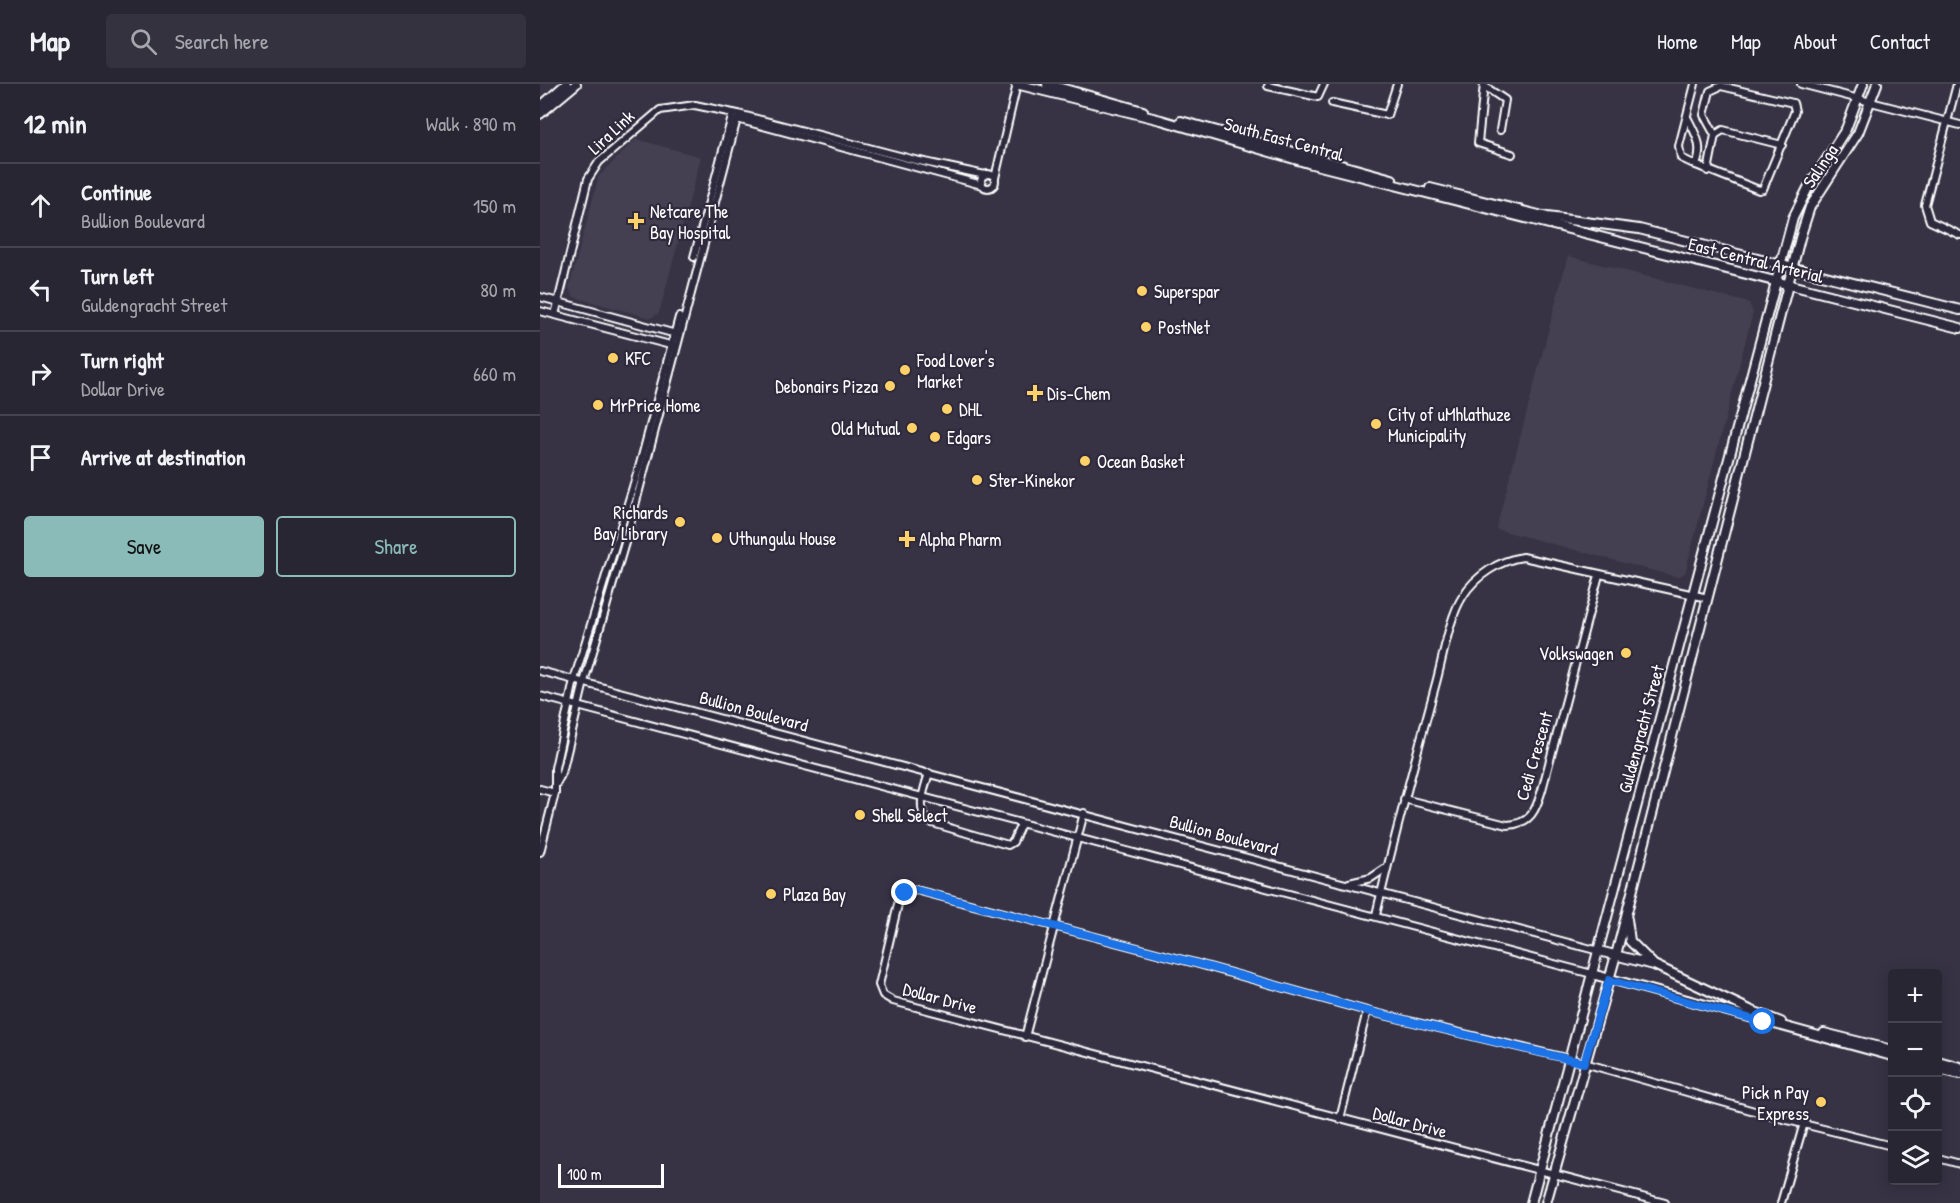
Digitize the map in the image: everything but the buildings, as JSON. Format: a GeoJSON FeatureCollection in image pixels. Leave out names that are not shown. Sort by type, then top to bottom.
{"type":"FeatureCollection","features":[{"type":"Feature","properties":{"kind":"street"},"geometry":{"type":"LineString","coordinates":[[540,106],[566,84]]}},
{"type":"Feature","properties":{"kind":"street"},"geometry":{"type":"LineString","coordinates":[[540,114],[576,84]]}},
{"type":"Feature","properties":{"kind":"street"},"geometry":{"type":"LineString","coordinates":[[735,116],[986,188],[992,187],[1017,84]]}},
{"type":"Feature","properties":{"kind":"street","name":"South East Central"},"geometry":{"type":"LineString","coordinates":[[1017,84],[1161,120],[1324,167],[1546,220]]}},
{"type":"Feature","properties":{"kind":"street","name":"South East Central"},"geometry":{"type":"LineString","coordinates":[[1047,84],[1546,220]]}},
{"type":"Feature","properties":{"kind":"street"},"geometry":{"type":"LineString","coordinates":[[1268,86],[1318,97],[1324,84]]}},
{"type":"Feature","properties":{"kind":"street"},"geometry":{"type":"LineString","coordinates":[[1332,103],[1387,116],[1397,84]]}},
{"type":"Feature","properties":{"kind":"street"},"geometry":{"type":"LineString","coordinates":[[1695,84],[1680,146],[1681,158],[1708,171],[1762,189],[1795,111],[1793,103],[1721,86],[1710,91],[1703,111],[1705,120],[1715,135],[1708,171]]}},
{"type":"Feature","properties":{"kind":"street"},"geometry":{"type":"LineString","coordinates":[[1801,84],[1960,125]]}},
{"type":"Feature","properties":{"kind":"street","name":"Salinga"},"geometry":{"type":"LineString","coordinates":[[1782,264],[1788,234],[1799,204],[1846,129],[1863,84]]}},
{"type":"Feature","properties":{"kind":"street","name":"Salinga"},"geometry":{"type":"LineString","coordinates":[[1795,267],[1800,238],[1810,207],[1848,152],[1877,84]]}},
{"type":"Feature","properties":{"kind":"street"},"geometry":{"type":"LineString","coordinates":[[1957,84],[1925,205],[1930,221],[1960,235]]}},
{"type":"Feature","properties":{"kind":"street"},"geometry":{"type":"LineString","coordinates":[[1500,130],[1505,100],[1484,85],[1478,143],[1512,154]]}},
{"type":"Feature","properties":{"kind":"street","name":"Lira Link"},"geometry":{"type":"LineString","coordinates":[[555,315],[588,179],[599,162],[660,110],[695,105],[735,116]]}},
{"type":"Feature","properties":{"kind":"street"},"geometry":{"type":"LineString","coordinates":[[735,116],[994,178]]}},
{"type":"Feature","properties":{"kind":"street"},"geometry":{"type":"LineString","coordinates":[[677,334],[732,137],[735,116]]}},
{"type":"Feature","properties":{"kind":"street"},"geometry":{"type":"LineString","coordinates":[[556,784],[562,773],[584,682],[735,116]]}},
{"type":"Feature","properties":{"kind":"street"},"geometry":{"type":"LineString","coordinates":[[1687,117],[1699,142],[1701,153],[1696,165]]}},
{"type":"Feature","properties":{"kind":"street"},"geometry":{"type":"LineString","coordinates":[[1715,135],[1723,130],[1782,145]]}},
{"type":"Feature","properties":{"kind":"street"},"geometry":{"type":"LineString","coordinates":[[982,185],[999,157]]}},
{"type":"Feature","properties":{"kind":"street","name":"East Central Arterial"},"geometry":{"type":"LineString","coordinates":[[1546,220],[1639,229],[1960,310]]}},
{"type":"Feature","properties":{"kind":"street","name":"East Central Arterial"},"geometry":{"type":"LineString","coordinates":[[1546,220],[1960,328]]}},
{"type":"Feature","properties":{"kind":"street","name":"Guldengracht Street"},"geometry":{"type":"LineString","coordinates":[[1532,1203],[1692,593],[1782,264]]}},
{"type":"Feature","properties":{"kind":"street","name":"Guldengracht Street"},"geometry":{"type":"LineString","coordinates":[[1546,1203],[1616,955],[1627,905],[1795,267]]}},
{"type":"Feature","properties":{"kind":"street"},"geometry":{"type":"LineString","coordinates":[[540,297],[677,334]]}},
{"type":"Feature","properties":{"kind":"street"},"geometry":{"type":"LineString","coordinates":[[540,311],[674,346]]}},
{"type":"Feature","properties":{"kind":"street"},"geometry":{"type":"LineString","coordinates":[[540,852],[555,793],[555,768],[574,680],[674,346]]}},
{"type":"Feature","properties":{"kind":"street"},"geometry":{"type":"LineString","coordinates":[[1376,915],[1404,800],[1456,611],[1468,588],[1498,564],[1523,557],[1708,598]]}},
{"type":"Feature","properties":{"kind":"street","name":"Cedi Crescent"},"geometry":{"type":"LineString","coordinates":[[1404,800],[1507,825],[1518,824],[1530,817],[1542,790],[1599,574]]}},
{"type":"Feature","properties":{"kind":"street","name":"Bullion Boulevard"},"geometry":{"type":"LineString","coordinates":[[540,671],[1654,965],[1776,1020],[1888,1049]]}},
{"type":"Feature","properties":{"kind":"street"},"geometry":{"type":"LineString","coordinates":[[540,696],[1077,839],[1376,915],[1888,1055]]}},
{"type":"Feature","properties":{"kind":"street"},"geometry":{"type":"LineString","coordinates":[[929,773],[922,798],[924,814],[929,822],[994,842],[1010,844],[1021,824]]}},
{"type":"Feature","properties":{"kind":"street"},"geometry":{"type":"LineString","coordinates":[[540,789],[555,793]]}},
{"type":"Feature","properties":{"kind":"street"},"geometry":{"type":"LineString","coordinates":[[1025,1037],[1084,813]]}},
{"type":"Feature","properties":{"kind":"street"},"geometry":{"type":"LineString","coordinates":[[1346,883],[1371,878],[1387,867]]}},
{"type":"Feature","properties":{"kind":"street","name":"Dollar Drive"},"geometry":{"type":"LineString","coordinates":[[1665,1203],[1025,1037],[893,1000],[883,995],[879,985],[896,911],[902,895],[916,890],[1367,1011],[1570,1059],[1888,1145]]}},
{"type":"Feature","properties":{"kind":"street"},"geometry":{"type":"LineString","coordinates":[[1627,905],[1630,941],[1654,965]]}},
{"type":"Feature","properties":{"kind":"street"},"geometry":{"type":"LineString","coordinates":[[1340,1119],[1367,1011]]}},
{"type":"Feature","properties":{"kind":"street"},"geometry":{"type":"LineString","coordinates":[[1942,1062],[1960,1067]]}},
{"type":"Feature","properties":{"kind":"street"},"geometry":{"type":"LineString","coordinates":[[1942,1070],[1960,1074]]}},
{"type":"Feature","properties":{"kind":"street"},"geometry":{"type":"LineString","coordinates":[[1781,1203],[1804,1123]]}},
{"type":"Feature","properties":{"kind":"street"},"geometry":{"type":"LineString","coordinates":[[1942,1159],[1960,1164]]}},
{"type":"Feature","properties":{"kind":"shaded area","name":"Netcare The Bay Hospital"},"geometry":{"type":"Polygon","coordinates":[[[636,139],[701,157],[659,313],[651,318],[574,297],[569,288],[599,176],[636,139]]]}},
{"type":"Feature","properties":{"kind":"shaded area"},"geometry":{"type":"Polygon","coordinates":[[[1568,256],[1749,303],[1753,312],[1685,573],[1677,577],[1496,529],[1568,256]]]}},
{"type":"Feature","properties":{"kind":"place","name":"Netcare The Bay Hospital"},"geometry":{"type":"Point","coordinates":[636,221]}},
{"type":"Feature","properties":{"kind":"place","name":"Superspar"},"geometry":{"type":"Point","coordinates":[1142,291]}},
{"type":"Feature","properties":{"kind":"place","name":"PostNet"},"geometry":{"type":"Point","coordinates":[1146,327]}},
{"type":"Feature","properties":{"kind":"place","name":"KFC"},"geometry":{"type":"Point","coordinates":[613,358]}},
{"type":"Feature","properties":{"kind":"place","name":"Food Lover's Market"},"geometry":{"type":"Point","coordinates":[905,370]}},
{"type":"Feature","properties":{"kind":"place","name":"Debonairs Pizza"},"geometry":{"type":"Point","coordinates":[890,386]}},
{"type":"Feature","properties":{"kind":"place","name":"Dis-Chem"},"geometry":{"type":"Point","coordinates":[1035,393]}},
{"type":"Feature","properties":{"kind":"place","name":"MrPrice Home"},"geometry":{"type":"Point","coordinates":[598,405]}},
{"type":"Feature","properties":{"kind":"place","name":"DHL"},"geometry":{"type":"Point","coordinates":[947,409]}},
{"type":"Feature","properties":{"kind":"place","name":"City of uMhlathuze Municipality"},"geometry":{"type":"Point","coordinates":[1376,424]}},
{"type":"Feature","properties":{"kind":"place","name":"Old Mutual"},"geometry":{"type":"Point","coordinates":[912,428]}},
{"type":"Feature","properties":{"kind":"place","name":"Edgars"},"geometry":{"type":"Point","coordinates":[935,437]}},
{"type":"Feature","properties":{"kind":"place","name":"Ocean Basket"},"geometry":{"type":"Point","coordinates":[1085,461]}},
{"type":"Feature","properties":{"kind":"place","name":"Ster-Kinekor"},"geometry":{"type":"Point","coordinates":[977,480]}},
{"type":"Feature","properties":{"kind":"place","name":"Richards Bay Library"},"geometry":{"type":"Point","coordinates":[680,522]}},
{"type":"Feature","properties":{"kind":"place","name":"Uthungulu House"},"geometry":{"type":"Point","coordinates":[717,538]}},
{"type":"Feature","properties":{"kind":"place","name":"Alpha Pharm"},"geometry":{"type":"Point","coordinates":[907,539]}},
{"type":"Feature","properties":{"kind":"place","name":"Volkswagen"},"geometry":{"type":"Point","coordinates":[1626,653]}},
{"type":"Feature","properties":{"kind":"place","name":"Shell Select"},"geometry":{"type":"Point","coordinates":[860,815]}},
{"type":"Feature","properties":{"kind":"place","name":"Plaza Bay"},"geometry":{"type":"Point","coordinates":[771,894]}},
{"type":"Feature","properties":{"kind":"place","name":"Pick n Pay Express"},"geometry":{"type":"Point","coordinates":[1821,1102]}},
{"type":"Feature","properties":{"kind":"route"},"geometry":{"type":"LineString","coordinates":[[905,893],[916,890],[984,907],[1426,1027],[1584,1063],[1609,980],[1763,1022]]}}]}
